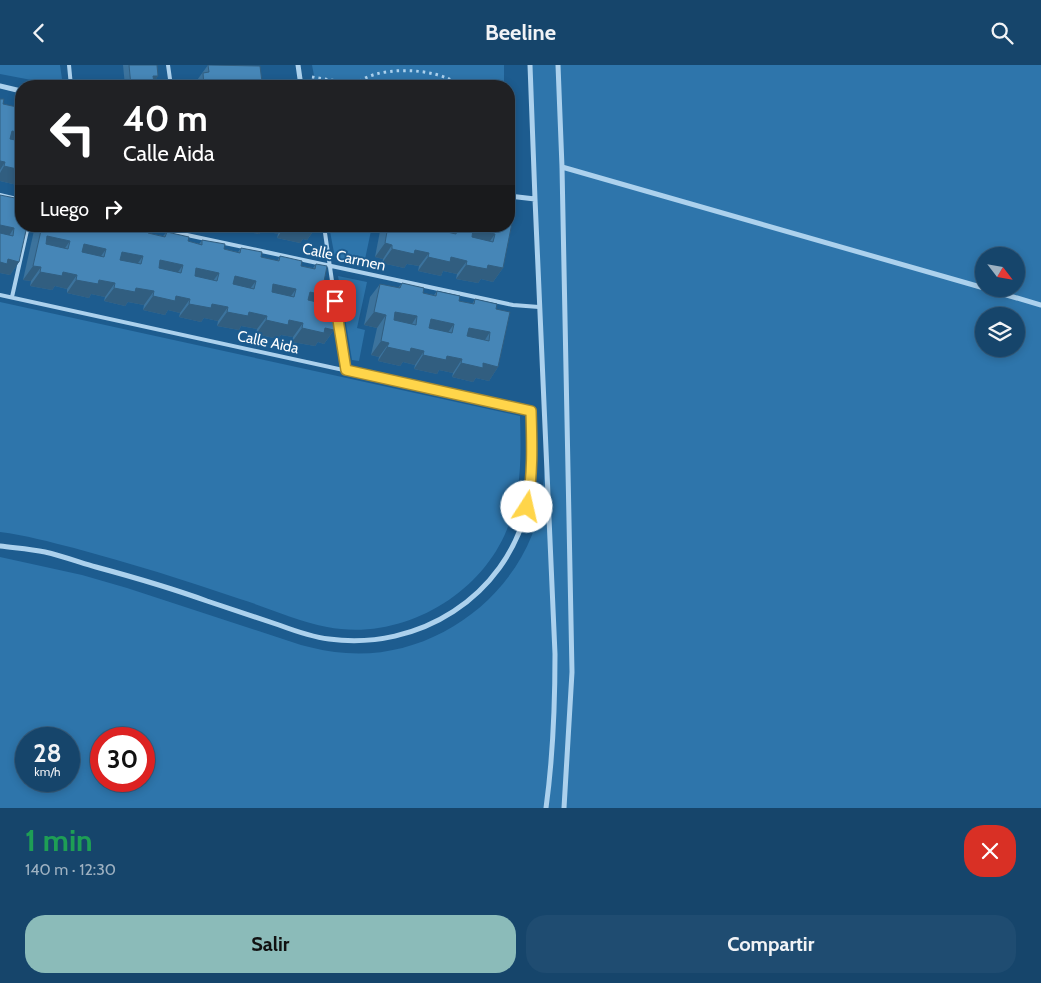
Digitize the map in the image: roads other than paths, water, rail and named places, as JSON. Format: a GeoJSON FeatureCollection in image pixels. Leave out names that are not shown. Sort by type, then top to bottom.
{"type":"FeatureCollection","features":[{"type":"Feature","properties":{"kind":"street"},"geometry":{"type":"LineString","coordinates":[[298,65],[300,80]]}},
{"type":"Feature","properties":{"kind":"street"},"geometry":{"type":"LineString","coordinates":[[530,65],[534,199],[555,654],[555,711],[552,767],[546,808]]}},
{"type":"Feature","properties":{"kind":"street"},"geometry":{"type":"LineString","coordinates":[[558,65],[562,167],[572,672],[564,808]]}},
{"type":"Feature","properties":{"kind":"street"},"geometry":{"type":"LineString","coordinates":[[0,87],[15,90]]}},
{"type":"Feature","properties":{"kind":"street"},"geometry":{"type":"LineString","coordinates":[[562,167],[975,286]]}},
{"type":"Feature","properties":{"kind":"street"},"geometry":{"type":"LineString","coordinates":[[515,197],[534,199]]}},
{"type":"Feature","properties":{"kind":"street"},"geometry":{"type":"LineString","coordinates":[[1013,297],[1041,305]]}},
{"type":"Feature","properties":{"kind":"street"},"geometry":{"type":"LineString","coordinates":[[0,546],[44,552],[122,574],[327,639],[362,641],[405,634],[444,617],[466,603],[488,583],[512,549],[521,529],[531,485],[533,455],[531,411]]}},
{"type":"Feature","properties":{"kind":"lane"},"geometry":{"type":"LineString","coordinates":[[69,65],[71,80]]}},
{"type":"Feature","properties":{"kind":"lane"},"geometry":{"type":"LineString","coordinates":[[168,65],[170,80]]}},
{"type":"Feature","properties":{"kind":"lane"},"geometry":{"type":"LineString","coordinates":[[0,195],[15,199]]}},
{"type":"Feature","properties":{"kind":"lane"},"geometry":{"type":"LineString","coordinates":[[12,297],[27,232]]}},
{"type":"Feature","properties":{"kind":"lane","name":"Calle Carmen"},"geometry":{"type":"LineString","coordinates":[[173,232],[513,305],[539,307]]}},
{"type":"Feature","properties":{"kind":"lane"},"geometry":{"type":"LineString","coordinates":[[325,232],[346,370]]}},
{"type":"Feature","properties":{"kind":"lane","name":"Calle Aida"},"geometry":{"type":"LineString","coordinates":[[0,295],[531,411]]}}]}
